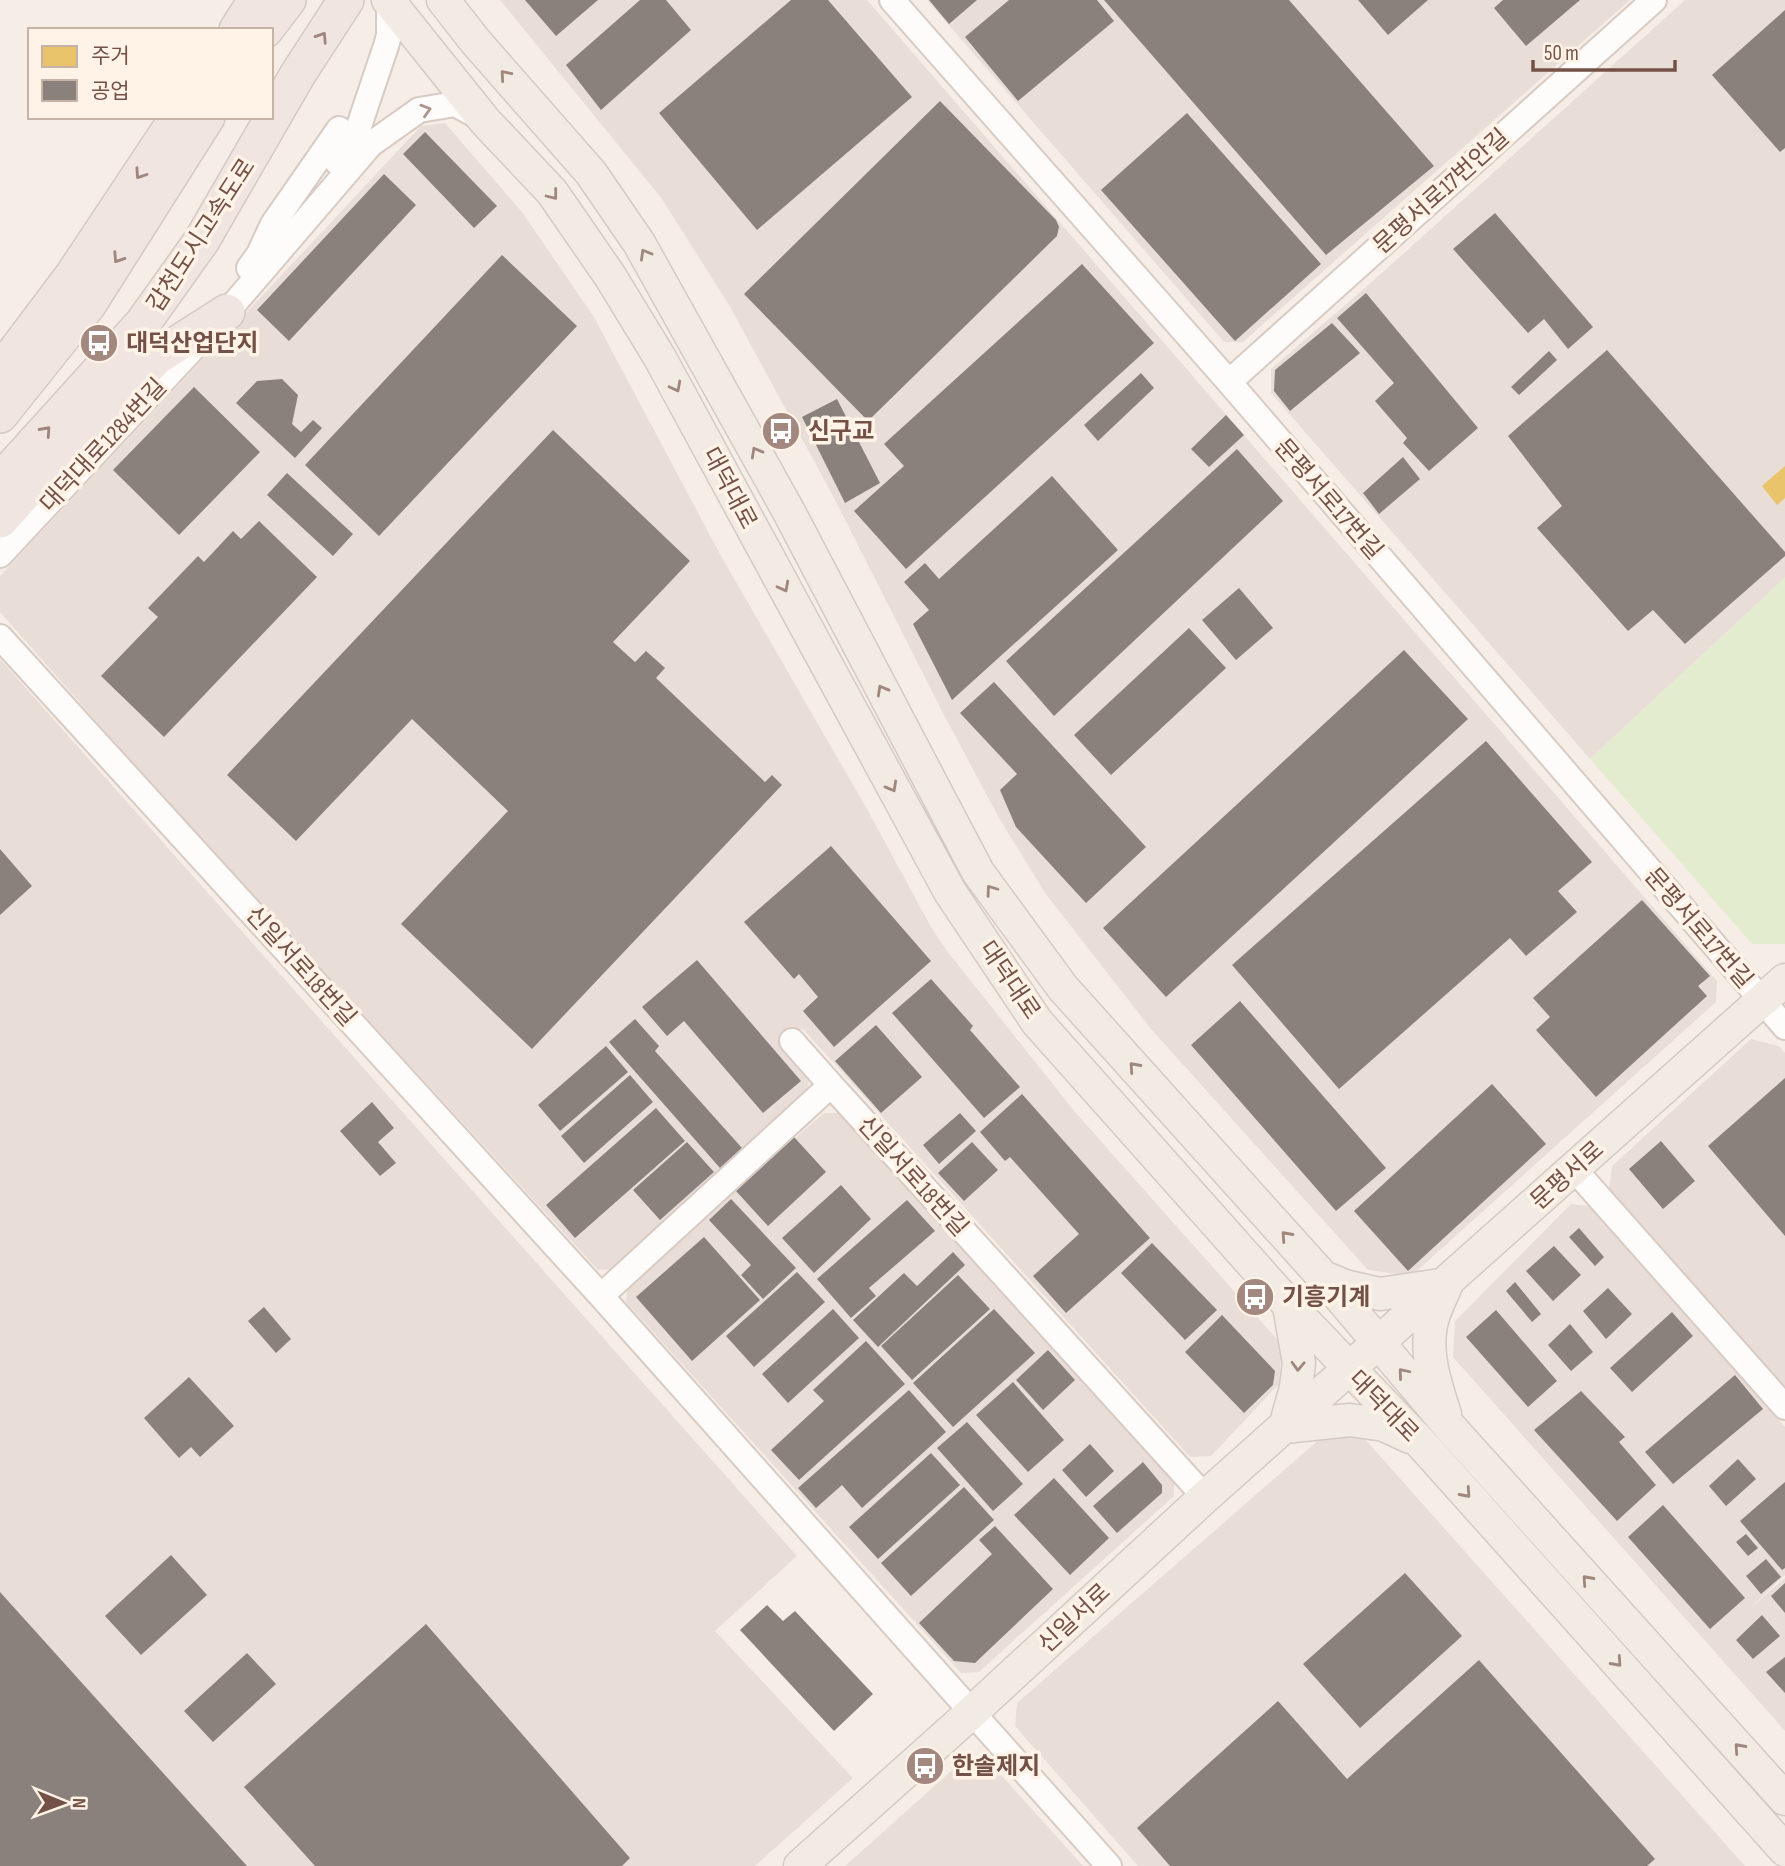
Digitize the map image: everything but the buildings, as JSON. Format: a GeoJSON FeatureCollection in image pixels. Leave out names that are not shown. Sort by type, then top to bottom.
{"type":"FeatureCollection","features":[{"type":"Feature","properties":{"kind":"highway"},"geometry":{"type":"LineString","coordinates":[[238,28],[256,0]]}},
{"type":"Feature","properties":{"kind":"highway"},"geometry":{"type":"LineString","coordinates":[[267,28],[288,0]]}},
{"type":"Feature","properties":{"kind":"highway","name":"갑천도시고속도로"},"geometry":{"type":"LineString","coordinates":[[273,117],[346,0]]}},
{"type":"Feature","properties":{"kind":"highway"},"geometry":{"type":"LineString","coordinates":[[0,372],[73,275],[177,119]]}},
{"type":"Feature","properties":{"kind":"highway"},"geometry":{"type":"LineString","coordinates":[[0,415],[88,305],[206,119]]}},
{"type":"Feature","properties":{"kind":"highway","name":"갑천도시고속도로"},"geometry":{"type":"LineString","coordinates":[[0,481],[144,323],[202,240],[272,119]]}},
{"type":"Feature","properties":{"kind":"highway"},"geometry":{"type":"LineString","coordinates":[[0,520],[83,428],[158,356],[228,312]]}},
{"type":"Feature","properties":{"kind":"main road","name":"대덕대로"},"geometry":{"type":"LineString","coordinates":[[443,0],[476,42],[591,173],[639,243],[789,512],[978,872],[1063,988],[1323,1277],[1449,1426],[1785,1799]]}},
{"type":"Feature","properties":{"kind":"main road","name":"대덕대로"},"geometry":{"type":"LineString","coordinates":[[389,1],[485,121],[552,192],[610,276],[660,358],[950,892],[1037,1022],[1289,1305],[1420,1442],[1785,1850]]}},
{"type":"Feature","properties":{"kind":"main road","name":"문평서로"},"geometry":{"type":"LineString","coordinates":[[1349,1370],[1785,980]]}},
{"type":"Feature","properties":{"kind":"main road"},"geometry":{"type":"LineString","coordinates":[[1323,1277],[1345,1286],[1380,1294],[1447,1284]]}},
{"type":"Feature","properties":{"kind":"main road"},"geometry":{"type":"LineString","coordinates":[[1447,1284],[1431,1324],[1429,1351],[1434,1380],[1449,1426]]}},
{"type":"Feature","properties":{"kind":"main road"},"geometry":{"type":"LineString","coordinates":[[1289,1305],[1299,1363],[1296,1387],[1285,1427],[1350,1420],[1384,1425],[1420,1442]]}},
{"type":"Feature","properties":{"kind":"main road","name":"신일서로"},"geometry":{"type":"LineString","coordinates":[[800,1866],[1205,1497],[1349,1370]]}},
{"type":"Feature","properties":{"kind":"street"},"geometry":{"type":"LineString","coordinates":[[455,0],[476,42]]}},
{"type":"Feature","properties":{"kind":"street","name":"문평서로17번길"},"geometry":{"type":"LineString","coordinates":[[892,0],[1229,382],[1785,1027]]}},
{"type":"Feature","properties":{"kind":"street","name":"문평서로17번안길"},"geometry":{"type":"LineString","coordinates":[[1229,382],[1654,0]]}},
{"type":"Feature","properties":{"kind":"street"},"geometry":{"type":"LineString","coordinates":[[228,312],[241,278],[325,179],[356,135],[389,35],[389,1]]}},
{"type":"Feature","properties":{"kind":"street","name":"대덕대로1284번길"},"geometry":{"type":"LineString","coordinates":[[0,555],[228,312],[371,144],[419,110],[454,104],[485,121]]}},
{"type":"Feature","properties":{"kind":"street","name":"신일서로18번길"},"geometry":{"type":"LineString","coordinates":[[0,637],[601,1296],[1109,1866]]}},
{"type":"Feature","properties":{"kind":"street","name":"신일서로18번길"},"geometry":{"type":"LineString","coordinates":[[792,1041],[1205,1497]]}},
{"type":"Feature","properties":{"kind":"street"},"geometry":{"type":"LineString","coordinates":[[601,1296],[831,1086]]}},
{"type":"Feature","properties":{"kind":"street"},"geometry":{"type":"LineString","coordinates":[[1574,1169],[1785,1407]]}},
{"type":"Feature","properties":{"kind":"shaded area"},"geometry":{"type":"Polygon","coordinates":[[[500,0],[867,0],[1717,981],[1716,1002],[1411,1276],[1368,1270],[1151,1029],[1045,893],[999,818],[833,496],[729,305],[662,199],[500,0]]]}},
{"type":"Feature","properties":{"kind":"shaded area"},"geometry":{"type":"Polygon","coordinates":[[[927,0],[1630,0],[1243,342],[1224,342],[927,0]]]}},
{"type":"Feature","properties":{"kind":"shaded area"},"geometry":{"type":"Polygon","coordinates":[[[1685,0],[1785,0],[1785,578],[1590,759],[1271,393],[1271,369],[1685,0]]]}},
{"type":"Feature","properties":{"kind":"shaded area"},"geometry":{"type":"Polygon","coordinates":[[[445,123],[522,212],[594,317],[721,556],[947,951],[1075,1112],[1282,1345],[1279,1384],[1211,1456],[1190,1457],[802,1028],[782,1046],[809,1077],[808,1092],[613,1269],[598,1270],[155,788],[0,612],[0,576],[421,126],[445,123]]]}},
{"type":"Feature","properties":{"kind":"shaded area"},"geometry":{"type":"Polygon","coordinates":[[[0,659],[797,1556],[715,1631],[853,1778],[755,1866],[0,1866],[0,659]]]}},
{"type":"Feature","properties":{"kind":"shaded area"},"geometry":{"type":"Polygon","coordinates":[[[1751,1039],[1779,1046],[1785,1053],[1785,1387],[1609,1189],[1612,1166],[1751,1039]]]}},
{"type":"Feature","properties":{"kind":"shaded area"},"geometry":{"type":"Polygon","coordinates":[[[824,1113],[839,1113],[1174,1479],[1174,1496],[979,1672],[961,1673],[626,1302],[628,1283],[824,1113]]]}},
{"type":"Feature","properties":{"kind":"shaded area"},"geometry":{"type":"Polygon","coordinates":[[[1571,1204],[1589,1206],[1785,1427],[1785,1575],[1747,1611],[1785,1578],[1785,1731],[1453,1357],[1455,1321],[1571,1204]]]}},
{"type":"Feature","properties":{"kind":"shaded area"},"geometry":{"type":"Polygon","coordinates":[[[1322,1437],[1364,1438],[1745,1866],[1138,1866],[1015,1726],[1017,1703],[1322,1437]]]}},
{"type":"Feature","properties":{"kind":"shaded area"},"geometry":{"type":"Polygon","coordinates":[[[968,1756],[985,1757],[1083,1866],[845,1866],[968,1756]]]}},
{"type":"Feature","properties":{"kind":"green space"},"geometry":{"type":"Polygon","coordinates":[[[1785,578],[1785,944],[1752,944],[1590,759],[1785,578]]]}},
{"type":"Feature","properties":{"kind":"place","name":"대덕산업단지"},"geometry":{"type":"Point","coordinates":[99,343]}},
{"type":"Feature","properties":{"kind":"place","name":"신구교"},"geometry":{"type":"Point","coordinates":[781,431]}},
{"type":"Feature","properties":{"kind":"place","name":"기흥기계"},"geometry":{"type":"Point","coordinates":[1255,1297]}},
{"type":"Feature","properties":{"kind":"place","name":"한솔제지"},"geometry":{"type":"Point","coordinates":[925,1766]}}]}
